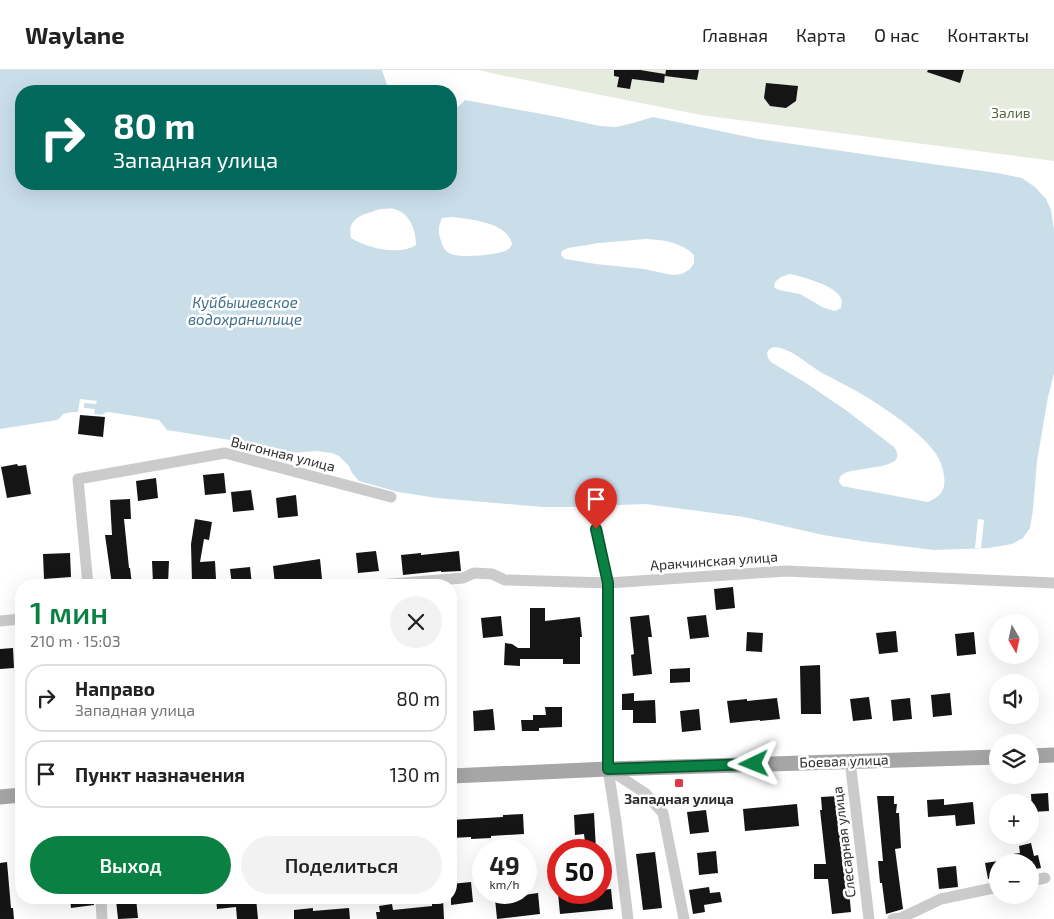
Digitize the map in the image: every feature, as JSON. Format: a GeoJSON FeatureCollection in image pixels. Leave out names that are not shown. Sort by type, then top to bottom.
{"type":"FeatureCollection","features":[{"type":"Feature","properties":{"kind":"main road"},"geometry":{"type":"LineString","coordinates":[[1039,756],[1054,755]]}},
{"type":"Feature","properties":{"kind":"main road","name":"Боевая улица"},"geometry":{"type":"LineString","coordinates":[[457,776],[989,757]]}},
{"type":"Feature","properties":{"kind":"main road"},"geometry":{"type":"LineString","coordinates":[[0,796],[15,795]]}},
{"type":"Feature","properties":{"kind":"street","name":"Выгонная улица"},"geometry":{"type":"LineString","coordinates":[[87,579],[78,479],[225,453],[391,497]]}},
{"type":"Feature","properties":{"kind":"street"},"geometry":{"type":"LineString","coordinates":[[596,529],[608,583],[608,769],[628,919]]}},
{"type":"Feature","properties":{"kind":"street","name":"Аракчинская улица"},"geometry":{"type":"LineString","coordinates":[[451,579],[463,578],[474,573],[492,574],[505,580],[608,583],[786,571],[1054,583]]}},
{"type":"Feature","properties":{"kind":"street"},"geometry":{"type":"LineString","coordinates":[[0,621],[15,620]]}},
{"type":"Feature","properties":{"kind":"street","name":"Слесарная улица"},"geometry":{"type":"LineString","coordinates":[[850,761],[868,919]]}},
{"type":"Feature","properties":{"kind":"street"},"geometry":{"type":"LineString","coordinates":[[608,769],[645,793],[663,813],[684,919]]}},
{"type":"Feature","properties":{"kind":"street"},"geometry":{"type":"LineString","coordinates":[[1039,879],[1045,878]]}},
{"type":"Feature","properties":{"kind":"street"},"geometry":{"type":"LineString","coordinates":[[893,919],[901,918],[941,899],[989,889]]}},
{"type":"Feature","properties":{"kind":"street"},"geometry":{"type":"LineString","coordinates":[[101,904],[102,919]]}},
{"type":"Feature","properties":{"kind":"green space","name":"Залив"},"geometry":{"type":"Polygon","coordinates":[[[479,70],[1054,70],[1054,161],[701,115],[479,70]]]}},
{"type":"Feature","properties":{"kind":"water","name":"Куйбышевское водохранилище"},"geometry":{"type":"Polygon","coordinates":[[[0,70],[382,70],[387,85],[15,85],[15,190],[457,190],[457,107],[465,100],[600,126],[616,127],[653,117],[758,139],[998,173],[1022,178],[1035,187],[1046,199],[1051,210],[1054,230],[1054,373],[1037,461],[1030,528],[1023,538],[1012,544],[989,548],[934,550],[823,535],[744,517],[645,504],[542,507],[437,498],[398,492],[359,481],[349,466],[339,456],[332,453],[317,451],[278,454],[262,452],[239,442],[167,430],[159,420],[109,412],[101,415],[72,412],[63,414],[57,420],[0,429],[0,70]],[[381,209],[363,215],[354,221],[351,225],[351,238],[374,248],[392,250],[401,250],[416,245],[415,234],[408,218],[400,211],[381,209]],[[452,217],[442,218],[439,229],[441,243],[449,253],[461,256],[478,256],[502,252],[510,248],[512,244],[510,238],[499,228],[475,220],[452,217]],[[646,239],[568,248],[562,251],[561,255],[565,259],[644,269],[672,275],[682,274],[690,269],[694,263],[694,255],[678,244],[646,239]],[[790,274],[781,277],[775,282],[774,287],[779,290],[800,294],[824,308],[835,311],[841,308],[842,301],[838,294],[829,287],[816,281],[790,274]],[[774,347],[768,351],[767,355],[771,362],[847,411],[894,447],[897,455],[895,461],[879,467],[848,472],[840,477],[839,482],[842,486],[928,502],[942,492],[944,476],[941,464],[930,446],[914,431],[876,403],[818,371],[794,354],[774,347]]]}},
{"type":"Feature","properties":{"kind":"pier"},"geometry":{"type":"Polygon","coordinates":[[[80,399],[97,401],[96,404],[84,403],[84,408],[95,409],[94,414],[78,412],[80,399]]]}},
{"type":"Feature","properties":{"kind":"pier"},"geometry":{"type":"Polygon","coordinates":[[[978,519],[984,520],[981,548],[975,548],[978,519]]]}},
{"type":"Feature","properties":{"kind":"building"},"geometry":{"type":"Polygon","coordinates":[[[614,70],[640,70],[665,74],[664,83],[632,79],[630,89],[617,87],[619,77],[614,76],[614,70]]]}},
{"type":"Feature","properties":{"kind":"building"},"geometry":{"type":"Polygon","coordinates":[[[666,70],[699,70],[697,80],[665,76],[666,70]]]}},
{"type":"Feature","properties":{"kind":"building"},"geometry":{"type":"Polygon","coordinates":[[[928,70],[964,70],[960,83],[927,72],[928,70]]]}},
{"type":"Feature","properties":{"kind":"building"},"geometry":{"type":"Polygon","coordinates":[[[766,83],[798,86],[796,101],[786,108],[770,106],[764,98],[766,83]]]}},
{"type":"Feature","properties":{"kind":"building"},"geometry":{"type":"Polygon","coordinates":[[[80,415],[105,417],[103,437],[78,434],[80,415]]]}},
{"type":"Feature","properties":{"kind":"building"},"geometry":{"type":"Polygon","coordinates":[[[17,464],[18,466],[26,465],[31,494],[7,498],[1,467],[17,464]]]}},
{"type":"Feature","properties":{"kind":"building"},"geometry":{"type":"Polygon","coordinates":[[[224,473],[226,493],[205,495],[203,475],[224,473]]]}},
{"type":"Feature","properties":{"kind":"building"},"geometry":{"type":"Polygon","coordinates":[[[156,478],[158,498],[138,501],[136,481],[156,478]]]}},
{"type":"Feature","properties":{"kind":"building"},"geometry":{"type":"Polygon","coordinates":[[[251,490],[254,510],[233,512],[231,492],[251,490]]]}},
{"type":"Feature","properties":{"kind":"building"},"geometry":{"type":"Polygon","coordinates":[[[296,495],[298,516],[278,518],[276,498],[296,495]]]}},
{"type":"Feature","properties":{"kind":"building"},"geometry":{"type":"Polygon","coordinates":[[[130,499],[131,519],[124,519],[131,579],[111,579],[105,535],[112,535],[110,500],[130,499]]]}},
{"type":"Feature","properties":{"kind":"building"},"geometry":{"type":"Polygon","coordinates":[[[195,519],[212,522],[209,540],[204,539],[200,562],[215,561],[216,579],[192,579],[191,544],[195,519]]]}},
{"type":"Feature","properties":{"kind":"building"},"geometry":{"type":"Polygon","coordinates":[[[376,551],[379,571],[358,573],[356,553],[376,551]]]}},
{"type":"Feature","properties":{"kind":"building"},"geometry":{"type":"Polygon","coordinates":[[[459,551],[461,571],[403,575],[401,555],[459,551]]]}},
{"type":"Feature","properties":{"kind":"building"},"geometry":{"type":"Polygon","coordinates":[[[70,553],[71,577],[44,579],[43,554],[70,553]]]}},
{"type":"Feature","properties":{"kind":"building"},"geometry":{"type":"Polygon","coordinates":[[[320,559],[322,579],[274,579],[273,566],[320,559]]]}},
{"type":"Feature","properties":{"kind":"building"},"geometry":{"type":"Polygon","coordinates":[[[152,561],[169,561],[168,579],[153,579],[152,561]]]}},
{"type":"Feature","properties":{"kind":"building"},"geometry":{"type":"Polygon","coordinates":[[[250,567],[251,579],[231,579],[230,569],[250,567]]]}},
{"type":"Feature","properties":{"kind":"building"},"geometry":{"type":"Polygon","coordinates":[[[733,587],[735,608],[716,610],[714,589],[733,587]]]}},
{"type":"Feature","properties":{"kind":"building"},"geometry":{"type":"Polygon","coordinates":[[[530,608],[545,608],[545,621],[580,617],[582,637],[580,637],[580,664],[563,664],[563,659],[520,659],[520,666],[504,665],[505,643],[512,644],[518,648],[530,648],[530,608]]]}},
{"type":"Feature","properties":{"kind":"building"},"geometry":{"type":"Polygon","coordinates":[[[649,615],[652,637],[648,637],[652,674],[633,676],[631,655],[634,654],[630,617],[649,615]]]}},
{"type":"Feature","properties":{"kind":"building"},"geometry":{"type":"Polygon","coordinates":[[[706,615],[709,637],[690,639],[687,617],[706,615]]]}},
{"type":"Feature","properties":{"kind":"building"},"geometry":{"type":"Polygon","coordinates":[[[501,616],[503,636],[483,638],[481,618],[501,616]]]}},
{"type":"Feature","properties":{"kind":"building"},"geometry":{"type":"Polygon","coordinates":[[[896,631],[898,652],[879,654],[876,633],[896,631]]]}},
{"type":"Feature","properties":{"kind":"building"},"geometry":{"type":"Polygon","coordinates":[[[747,632],[763,633],[762,652],[746,651],[747,632]]]}},
{"type":"Feature","properties":{"kind":"building"},"geometry":{"type":"Polygon","coordinates":[[[974,632],[976,654],[957,656],[955,634],[974,632]]]}},
{"type":"Feature","properties":{"kind":"building"},"geometry":{"type":"Polygon","coordinates":[[[13,648],[14,668],[0,669],[0,649],[13,648]]]}},
{"type":"Feature","properties":{"kind":"building"},"geometry":{"type":"Polygon","coordinates":[[[820,665],[821,714],[801,714],[800,666],[820,665]]]}},
{"type":"Feature","properties":{"kind":"building"},"geometry":{"type":"Polygon","coordinates":[[[690,668],[690,682],[670,683],[670,669],[690,668]]]}},
{"type":"Feature","properties":{"kind":"building"},"geometry":{"type":"Polygon","coordinates":[[[634,693],[634,701],[655,700],[656,723],[633,723],[633,710],[622,710],[622,694],[634,693]]]}},
{"type":"Feature","properties":{"kind":"building"},"geometry":{"type":"Polygon","coordinates":[[[950,693],[952,715],[933,717],[931,695],[950,693]]]}},
{"type":"Feature","properties":{"kind":"building"},"geometry":{"type":"Polygon","coordinates":[[[869,697],[872,719],[853,721],[850,699],[869,697]]]}},
{"type":"Feature","properties":{"kind":"building"},"geometry":{"type":"Polygon","coordinates":[[[777,698],[780,719],[730,723],[727,701],[777,698]]]}},
{"type":"Feature","properties":{"kind":"building"},"geometry":{"type":"Polygon","coordinates":[[[910,698],[912,719],[893,721],[891,700],[910,698]]]}},
{"type":"Feature","properties":{"kind":"building"},"geometry":{"type":"Polygon","coordinates":[[[545,707],[562,707],[562,727],[539,728],[539,731],[522,731],[521,720],[533,720],[533,715],[546,715],[545,707]]]}},
{"type":"Feature","properties":{"kind":"building"},"geometry":{"type":"Polygon","coordinates":[[[493,709],[495,730],[474,731],[473,711],[493,709]]]}},
{"type":"Feature","properties":{"kind":"building"},"geometry":{"type":"Polygon","coordinates":[[[699,709],[701,730],[682,732],[680,711],[699,709]]]}},
{"type":"Feature","properties":{"kind":"building"},"geometry":{"type":"Polygon","coordinates":[[[1048,793],[1049,811],[1039,812],[1039,794],[1031,794],[1048,793]]]}},
{"type":"Feature","properties":{"kind":"building"},"geometry":{"type":"Polygon","coordinates":[[[837,796],[838,832],[842,831],[851,912],[832,914],[828,879],[814,879],[814,864],[826,864],[820,810],[822,810],[821,797],[837,796]]]}},
{"type":"Feature","properties":{"kind":"building"},"geometry":{"type":"Polygon","coordinates":[[[877,796],[894,796],[894,804],[897,804],[896,813],[899,813],[901,848],[895,849],[903,909],[886,914],[878,861],[883,861],[877,796]]]}},
{"type":"Feature","properties":{"kind":"building"},"geometry":{"type":"Polygon","coordinates":[[[944,799],[944,805],[973,802],[975,824],[956,826],[955,815],[928,817],[927,800],[944,799]]]}},
{"type":"Feature","properties":{"kind":"building"},"geometry":{"type":"Polygon","coordinates":[[[797,804],[799,826],[745,831],[743,809],[797,804]]]}},
{"type":"Feature","properties":{"kind":"building"},"geometry":{"type":"Polygon","coordinates":[[[706,810],[709,832],[690,834],[687,812],[706,810]]]}},
{"type":"Feature","properties":{"kind":"building"},"geometry":{"type":"Polygon","coordinates":[[[594,813],[595,839],[585,839],[584,834],[575,835],[574,815],[594,813]]]}},
{"type":"Feature","properties":{"kind":"building"},"geometry":{"type":"Polygon","coordinates":[[[523,814],[524,834],[491,836],[491,838],[457,838],[457,820],[503,817],[503,815],[523,814]]]}},
{"type":"Feature","properties":{"kind":"building"},"geometry":{"type":"Polygon","coordinates":[[[1031,844],[1034,854],[1013,854],[1020,853],[1019,846],[1031,844]]]}},
{"type":"Feature","properties":{"kind":"building"},"geometry":{"type":"Polygon","coordinates":[[[716,851],[718,873],[699,875],[697,853],[716,851]]]}},
{"type":"Feature","properties":{"kind":"building"},"geometry":{"type":"Polygon","coordinates":[[[655,852],[662,908],[643,910],[636,854],[655,852]]]}},
{"type":"Feature","properties":{"kind":"building"},"geometry":{"type":"Polygon","coordinates":[[[7,862],[11,908],[13,908],[14,919],[0,919],[0,863],[7,862]]]}},
{"type":"Feature","properties":{"kind":"building"},"geometry":{"type":"Polygon","coordinates":[[[989,862],[989,879],[988,879],[985,863],[989,862]]]}},
{"type":"Feature","properties":{"kind":"building"},"geometry":{"type":"Polygon","coordinates":[[[956,866],[958,887],[939,889],[937,868],[956,866]]]}},
{"type":"Feature","properties":{"kind":"building"},"geometry":{"type":"Polygon","coordinates":[[[471,882],[472,902],[451,905],[457,904],[457,883],[471,882]]]}},
{"type":"Feature","properties":{"kind":"building"},"geometry":{"type":"Polygon","coordinates":[[[709,887],[710,893],[720,892],[722,902],[704,905],[705,912],[693,914],[689,890],[709,887]]]}},
{"type":"Feature","properties":{"kind":"building"},"geometry":{"type":"Polygon","coordinates":[[[537,893],[540,914],[497,919],[496,904],[537,904],[537,893]]]}},
{"type":"Feature","properties":{"kind":"building"},"geometry":{"type":"Polygon","coordinates":[[[612,899],[613,909],[560,914],[559,904],[612,904],[612,899]]]}},
{"type":"Feature","properties":{"kind":"building"},"geometry":{"type":"Polygon","coordinates":[[[71,904],[94,904],[94,905],[71,908],[71,904]]]}},
{"type":"Feature","properties":{"kind":"building"},"geometry":{"type":"Polygon","coordinates":[[[116,904],[137,904],[138,918],[118,919],[116,904]]]}},
{"type":"Feature","properties":{"kind":"building"},"geometry":{"type":"Polygon","coordinates":[[[217,904],[257,904],[258,919],[237,919],[236,907],[217,909],[217,904]]]}},
{"type":"Feature","properties":{"kind":"building"},"geometry":{"type":"Polygon","coordinates":[[[392,904],[393,910],[432,906],[432,904],[443,904],[444,919],[377,919],[376,912],[380,912],[379,906],[392,904]]]}},
{"type":"Feature","properties":{"kind":"building"},"geometry":{"type":"Polygon","coordinates":[[[313,908],[313,911],[349,908],[350,919],[294,919],[294,910],[313,908]]]}},
{"type":"Feature","properties":{"kind":"place","name":"Западная улица"},"geometry":{"type":"Point","coordinates":[679,783]}},
{"type":"Feature","properties":{"kind":"route"},"geometry":{"type":"LineString","coordinates":[[596,529],[608,583],[608,769],[754,764]]}}]}
